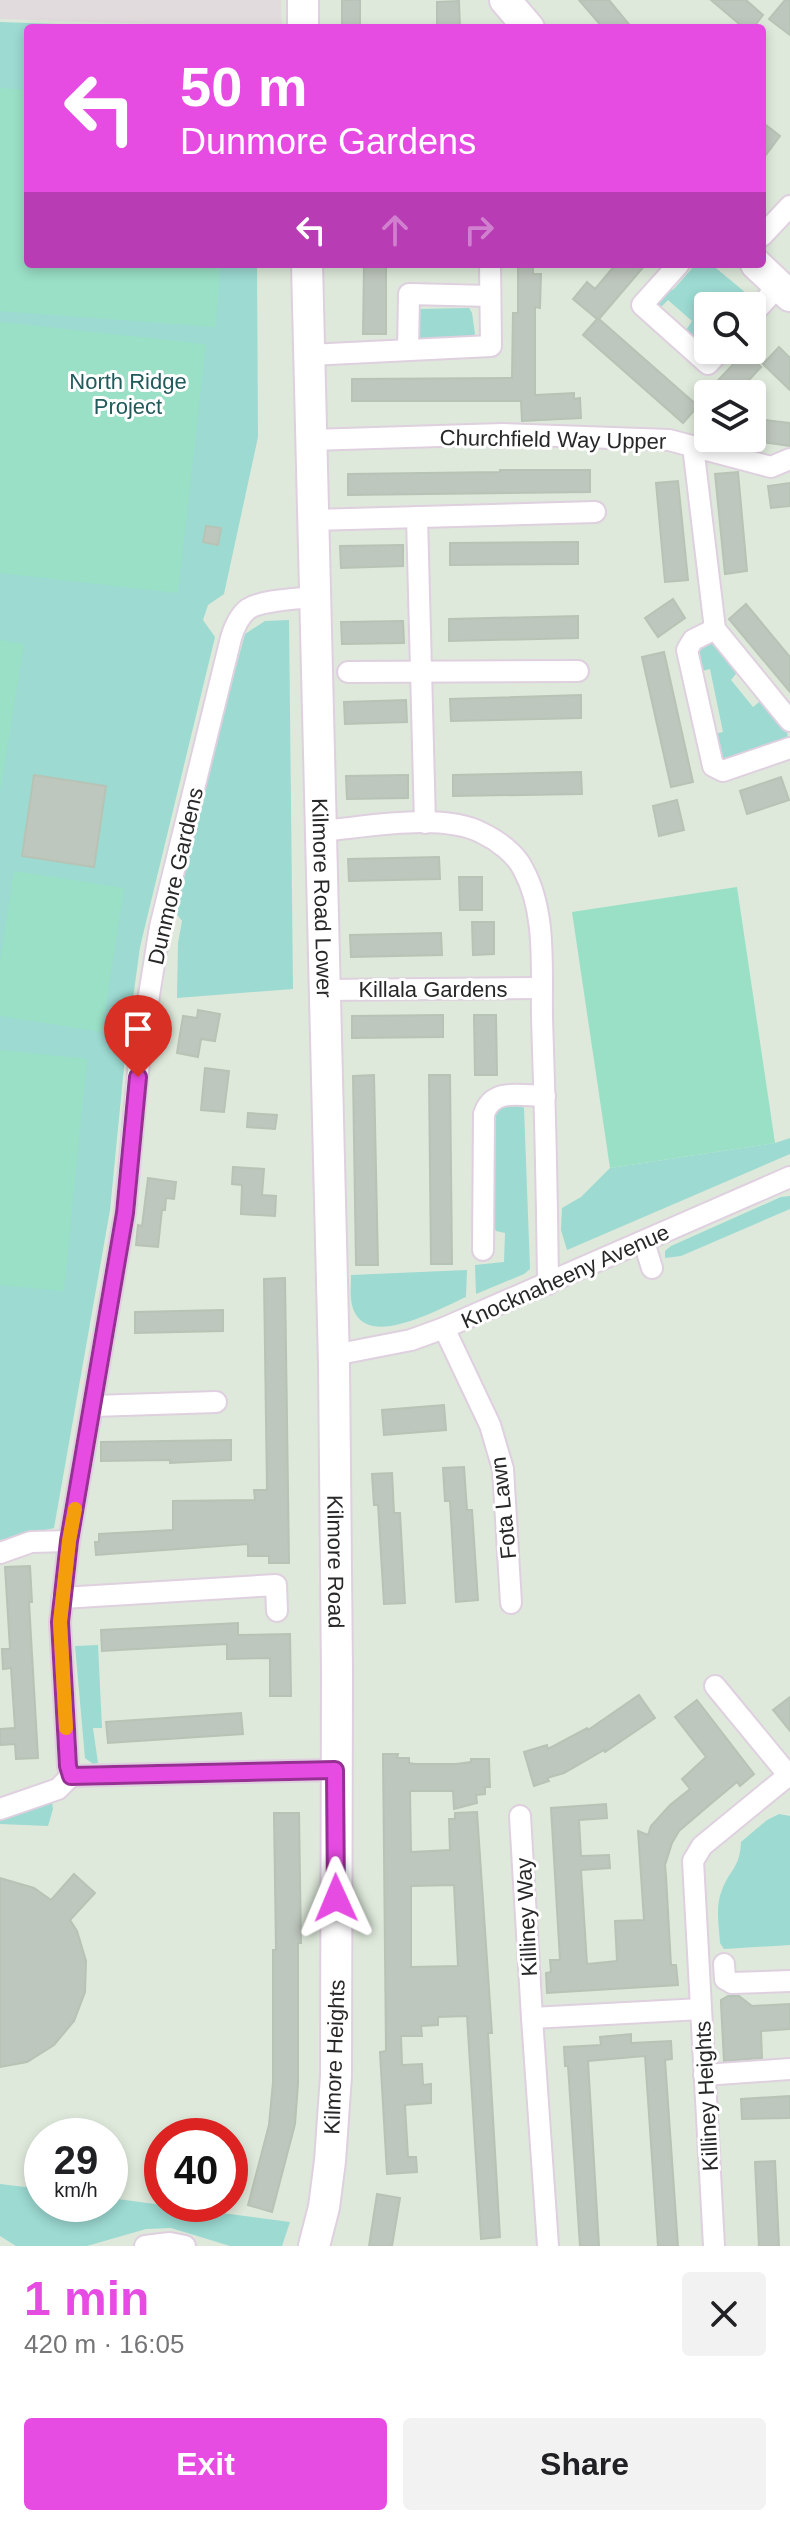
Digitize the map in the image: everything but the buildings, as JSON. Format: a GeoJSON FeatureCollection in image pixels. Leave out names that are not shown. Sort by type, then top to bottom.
{"type":"FeatureCollection","features":[{"type":"Feature","properties":{"kind":"street"},"geometry":{"type":"LineString","coordinates":[[303,0],[303,24]]}},
{"type":"Feature","properties":{"kind":"street"},"geometry":{"type":"LineString","coordinates":[[505,0],[526,24]]}},
{"type":"Feature","properties":{"kind":"street"},"geometry":{"type":"LineString","coordinates":[[766,232],[790,206]]}},
{"type":"Feature","properties":{"kind":"street","name":"Kilmore Road Lower"},"geometry":{"type":"LineString","coordinates":[[307,268],[334,1355]]}},
{"type":"Feature","properties":{"kind":"street"},"geometry":{"type":"LineString","coordinates":[[309,355],[491,346],[490,268]]}},
{"type":"Feature","properties":{"kind":"street"},"geometry":{"type":"LineString","coordinates":[[675,268],[642,305],[694,351]]}},
{"type":"Feature","properties":{"kind":"street"},"geometry":{"type":"LineString","coordinates":[[760,268],[784,290],[766,304]]}},
{"type":"Feature","properties":{"kind":"street"},"geometry":{"type":"LineString","coordinates":[[408,350],[409,294],[490,296]]}},
{"type":"Feature","properties":{"kind":"street","name":"Churchfield Way Upper"},"geometry":{"type":"LineString","coordinates":[[311,440],[503,434],[669,440],[771,467],[790,459]]}},
{"type":"Feature","properties":{"kind":"street"},"geometry":{"type":"LineString","coordinates":[[693,446],[715,629],[790,721]]}},
{"type":"Feature","properties":{"kind":"street"},"geometry":{"type":"LineString","coordinates":[[313,520],[595,512]]}},
{"type":"Feature","properties":{"kind":"street"},"geometry":{"type":"LineString","coordinates":[[417,517],[425,823]]}},
{"type":"Feature","properties":{"kind":"street","name":"Dunmore Gardens"},"geometry":{"type":"LineString","coordinates":[[71,1776],[60,1622],[62,1598],[125,1213],[140,1051],[160,927],[231,638],[247,610],[259,605],[314,597]]}},
{"type":"Feature","properties":{"kind":"street"},"geometry":{"type":"LineString","coordinates":[[715,629],[693,640],[687,650],[713,766],[723,771],[790,748]]}},
{"type":"Feature","properties":{"kind":"street"},"geometry":{"type":"LineString","coordinates":[[348,672],[578,671]]}},
{"type":"Feature","properties":{"kind":"street"},"geometry":{"type":"LineString","coordinates":[[321,831],[455,823],[482,833],[503,847],[522,866],[538,916],[548,1284]]}},
{"type":"Feature","properties":{"kind":"street","name":"Killala Gardens"},"geometry":{"type":"LineString","coordinates":[[325,990],[541,988]]}},
{"type":"Feature","properties":{"kind":"street"},"geometry":{"type":"LineString","coordinates":[[483,1250],[484,1114],[487,1105],[497,1096],[545,1096]]}},
{"type":"Feature","properties":{"kind":"street","name":"Knocknaheeny Avenue"},"geometry":{"type":"LineString","coordinates":[[334,1355],[411,1340],[444,1328],[790,1177]]}},
{"type":"Feature","properties":{"kind":"street"},"geometry":{"type":"LineString","coordinates":[[644,1242],[652,1268]]}},
{"type":"Feature","properties":{"kind":"street","name":"Fota Lawn"},"geometry":{"type":"LineString","coordinates":[[444,1328],[490,1425],[503,1469],[511,1603]]}},
{"type":"Feature","properties":{"kind":"street","name":"Kilmore Road"},"geometry":{"type":"LineString","coordinates":[[334,1355],[335,1770]]}},
{"type":"Feature","properties":{"kind":"street"},"geometry":{"type":"LineString","coordinates":[[93,1406],[216,1402]]}},
{"type":"Feature","properties":{"kind":"street"},"geometry":{"type":"LineString","coordinates":[[0,1553],[31,1542],[69,1541]]}},
{"type":"Feature","properties":{"kind":"street"},"geometry":{"type":"LineString","coordinates":[[62,1598],[276,1585],[277,1611]]}},
{"type":"Feature","properties":{"kind":"street"},"geometry":{"type":"LineString","coordinates":[[701,2009],[693,1861],[702,1846],[789,1776],[715,1686]]}},
{"type":"Feature","properties":{"kind":"street"},"geometry":{"type":"LineString","coordinates":[[0,1809],[58,1789],[71,1776],[335,1770]]}},
{"type":"Feature","properties":{"kind":"street","name":"Kilmore Heights"},"geometry":{"type":"LineString","coordinates":[[314,2246],[324,2207],[335,2102],[335,1770]]}},
{"type":"Feature","properties":{"kind":"street","name":"Killiney Way"},"geometry":{"type":"LineString","coordinates":[[520,1816],[532,2018]]}},
{"type":"Feature","properties":{"kind":"street"},"geometry":{"type":"LineString","coordinates":[[724,1964],[725,1979],[732,1983],[790,1981]]}},
{"type":"Feature","properties":{"kind":"street","name":"Killiney Heights"},"geometry":{"type":"LineString","coordinates":[[532,2018],[701,2009],[714,2246]]}},
{"type":"Feature","properties":{"kind":"street"},"geometry":{"type":"LineString","coordinates":[[532,2018],[548,2246]]}},
{"type":"Feature","properties":{"kind":"street"},"geometry":{"type":"LineString","coordinates":[[704,2075],[790,2069]]}},
{"type":"Feature","properties":{"kind":"street"},"geometry":{"type":"LineString","coordinates":[[145,2246],[170,2243],[185,2246]]}},
{"type":"Feature","properties":{"kind":"shaded area"},"geometry":{"type":"Polygon","coordinates":[[[0,0],[281,0],[282,24],[157,24],[0,19],[0,0]]]}},
{"type":"Feature","properties":{"kind":"green space","name":"North Ridge Project"},"geometry":{"type":"Polygon","coordinates":[[[0,22],[58,24],[24,24],[24,268],[257,268],[258,437],[224,594],[208,605],[203,620],[215,637],[140,947],[125,1057],[110,1210],[54,1528],[0,1540],[0,22]]]}},
{"type":"Feature","properties":{"kind":"green space"},"geometry":{"type":"Polygon","coordinates":[[[0,88],[24,90],[24,268],[220,268],[216,327],[0,311],[0,88]]]}},
{"type":"Feature","properties":{"kind":"green space"},"geometry":{"type":"Polygon","coordinates":[[[692,268],[716,268],[745,292],[694,292],[694,336],[686,330],[692,321],[668,300],[661,307],[654,301],[665,285],[673,290],[692,268]]]}},
{"type":"Feature","properties":{"kind":"green space"},"geometry":{"type":"Polygon","coordinates":[[[469,308],[475,334],[470,339],[418,341],[417,309],[469,308]]]}},
{"type":"Feature","properties":{"kind":"green space"},"geometry":{"type":"Polygon","coordinates":[[[0,322],[206,344],[178,593],[0,573],[0,322]]]}},
{"type":"Feature","properties":{"kind":"green space"},"geometry":{"type":"Polygon","coordinates":[[[289,620],[293,989],[177,998],[178,943],[182,921],[174,910],[245,634],[265,621],[289,620]]]}},
{"type":"Feature","properties":{"kind":"green space"},"geometry":{"type":"Polygon","coordinates":[[[0,640],[24,644],[0,793],[0,640]]]}},
{"type":"Feature","properties":{"kind":"green space"},"geometry":{"type":"Polygon","coordinates":[[[710,642],[739,670],[731,680],[753,707],[763,699],[787,731],[788,740],[720,762],[710,735],[723,732],[710,669],[698,672],[694,651],[710,642]]]}},
{"type":"Feature","properties":{"kind":"green space"},"geometry":{"type":"Polygon","coordinates":[[[14,871],[124,888],[102,1032],[0,1016],[0,961],[14,871]]]}},
{"type":"Feature","properties":{"kind":"green space"},"geometry":{"type":"Polygon","coordinates":[[[737,887],[775,1143],[610,1168],[572,912],[737,887]]]}},
{"type":"Feature","properties":{"kind":"green space"},"geometry":{"type":"Polygon","coordinates":[[[0,1050],[87,1059],[64,1291],[0,1285],[0,1050]]]}},
{"type":"Feature","properties":{"kind":"green space"},"geometry":{"type":"Polygon","coordinates":[[[518,1104],[524,1108],[530,1269],[476,1294],[475,1265],[504,1262],[505,1233],[496,1231],[494,1227],[493,1125],[497,1110],[502,1106],[518,1104]]]}},
{"type":"Feature","properties":{"kind":"green space"},"geometry":{"type":"Polygon","coordinates":[[[790,1138],[790,1154],[567,1250],[561,1230],[562,1208],[581,1197],[610,1168],[775,1143],[790,1138]]]}},
{"type":"Feature","properties":{"kind":"green space"},"geometry":{"type":"Polygon","coordinates":[[[790,1196],[790,1209],[681,1256],[665,1258],[665,1251],[671,1246],[781,1197],[790,1196]]]}},
{"type":"Feature","properties":{"kind":"green space"},"geometry":{"type":"Polygon","coordinates":[[[467,1270],[466,1297],[408,1322],[376,1326],[364,1323],[353,1309],[351,1275],[467,1270]]]}},
{"type":"Feature","properties":{"kind":"green space"},"geometry":{"type":"Polygon","coordinates":[[[98,1645],[102,1728],[93,1728],[98,1763],[93,1764],[85,1758],[75,1646],[98,1645]]]}},
{"type":"Feature","properties":{"kind":"green space"},"geometry":{"type":"Polygon","coordinates":[[[52,1802],[48,1826],[0,1824],[0,1817],[52,1802]]]}},
{"type":"Feature","properties":{"kind":"green space"},"geometry":{"type":"Polygon","coordinates":[[[779,1814],[790,1816],[790,1945],[724,1949],[720,1943],[720,1896],[739,1858],[741,1842],[779,1814]]]}},
{"type":"Feature","properties":{"kind":"green space"},"geometry":{"type":"Polygon","coordinates":[[[0,2184],[24,2187],[24,2222],[128,2222],[128,2200],[144,2203],[144,2222],[248,2222],[248,2216],[290,2222],[282,2246],[230,2246],[171,2228],[146,2229],[87,2246],[16,2246],[0,2236],[0,2184]]]}},
{"type":"Feature","properties":{"kind":"slow traffic"},"geometry":{"type":"LineString","coordinates":[[66,1728],[60,1622],[75,1509]]}},
{"type":"Feature","properties":{"kind":"route"},"geometry":{"type":"LineString","coordinates":[[138,1077],[125,1213],[69,1541],[62,1601],[60,1622],[68,1766],[71,1776],[335,1770],[336,1898]]}}]}
